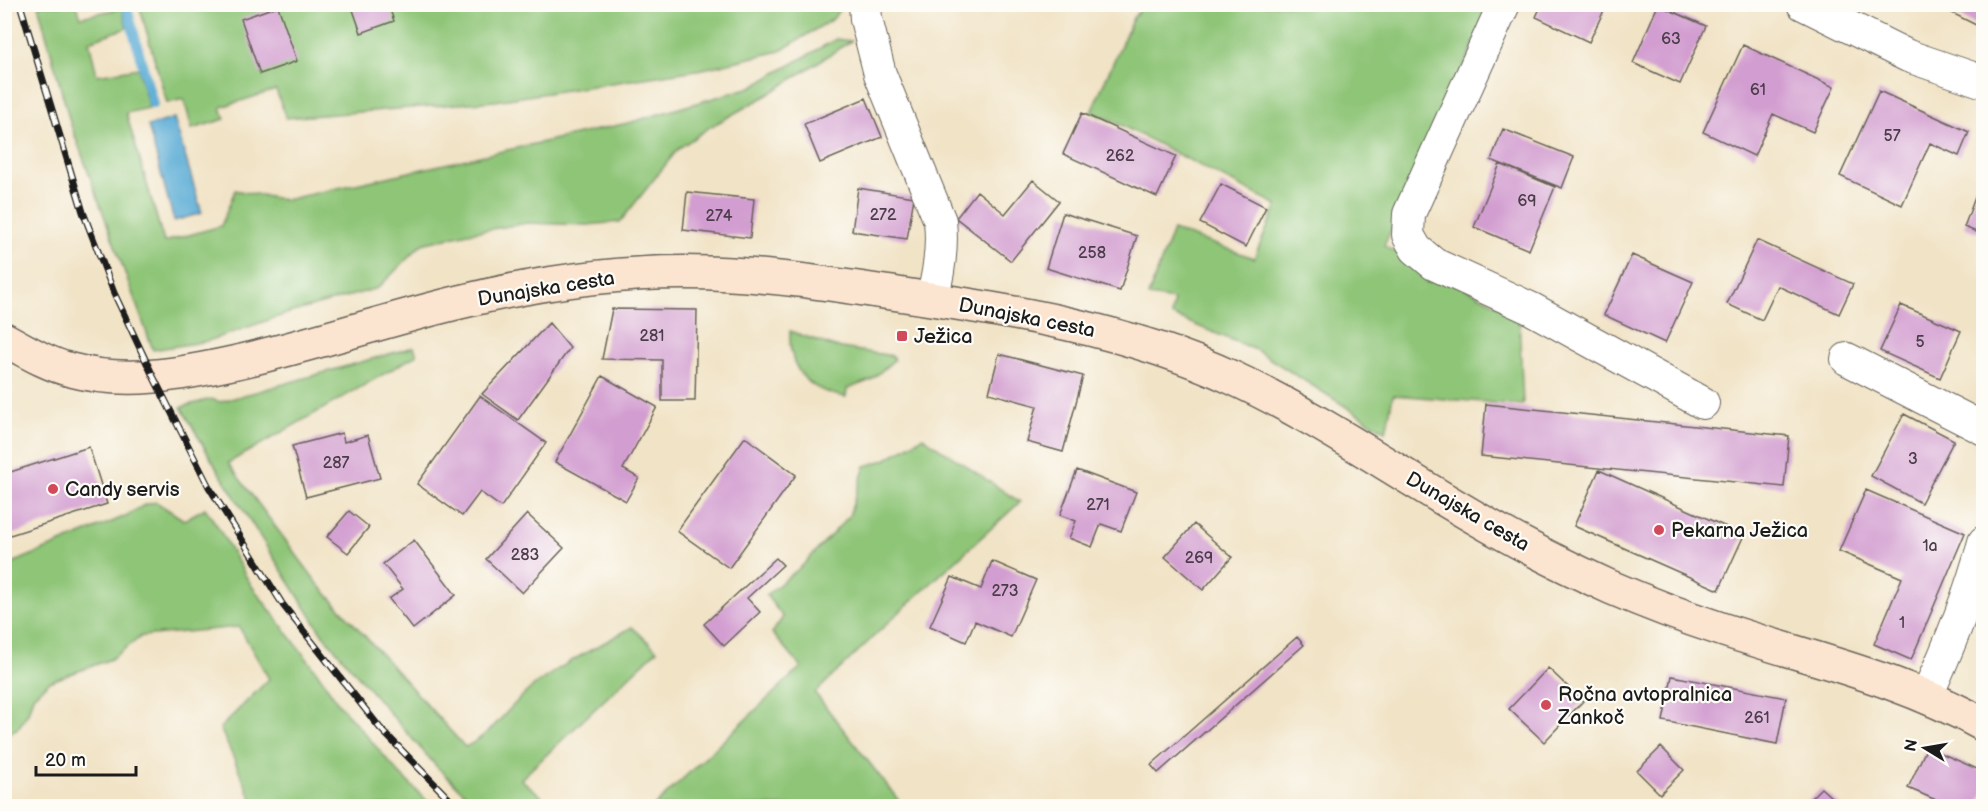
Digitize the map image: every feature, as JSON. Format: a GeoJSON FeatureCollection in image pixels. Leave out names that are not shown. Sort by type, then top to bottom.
{"type":"FeatureCollection","features":[{"type":"Feature","properties":{"kind":"main road","name":"Dunajska cesta"},"geometry":{"type":"LineString","coordinates":[[4,339],[36,356],[73,370],[95,375],[143,377],[188,373],[267,356],[459,302],[570,280],[648,273],[727,273],[775,277],[932,299],[1067,323],[1150,345],[1235,379],[1329,430],[1504,534],[1611,587],[1677,614],[1852,669],[1926,697],[1983,725]]}},
{"type":"Feature","properties":{"kind":"street"},"geometry":{"type":"LineString","coordinates":[[865,4],[880,74],[940,221],[942,239],[940,260],[932,299]]}},
{"type":"Feature","properties":{"kind":"street"},"geometry":{"type":"LineString","coordinates":[[1504,4],[1410,214],[1408,235],[1416,249],[1434,264],[1532,309],[1703,403]]}},
{"type":"Feature","properties":{"kind":"street"},"geometry":{"type":"LineString","coordinates":[[1803,4],[1908,56],[1983,82]]}},
{"type":"Feature","properties":{"kind":"street"},"geometry":{"type":"LineString","coordinates":[[1846,359],[1983,429]]}},
{"type":"Feature","properties":{"kind":"street"},"geometry":{"type":"LineString","coordinates":[[1926,697],[1942,662],[1977,569],[1983,542]]}},
{"type":"Feature","properties":{"kind":"green space"},"geometry":{"type":"Polygon","coordinates":[[[843,4],[833,19],[780,51],[703,69],[495,101],[286,118],[276,90],[221,107],[225,119],[192,129],[184,99],[167,103],[139,5],[843,4]]]}},
{"type":"Feature","properties":{"kind":"green space"},"geometry":{"type":"Polygon","coordinates":[[[38,5],[76,5],[81,17],[122,8],[127,28],[89,41],[97,75],[138,68],[149,108],[126,113],[164,242],[221,226],[235,190],[285,200],[632,122],[751,87],[836,39],[851,41],[678,149],[620,222],[587,225],[527,223],[422,244],[378,288],[289,313],[208,341],[153,350],[70,122],[38,5]]]}},
{"type":"Feature","properties":{"kind":"green space"},"geometry":{"type":"Polygon","coordinates":[[[1144,5],[1491,5],[1384,246],[1519,316],[1523,405],[1393,395],[1386,432],[1256,350],[1171,315],[1174,300],[1148,296],[1173,230],[1254,258],[1277,205],[1091,112],[1133,18],[1144,5]]]}},
{"type":"Feature","properties":{"kind":"green space"},"geometry":{"type":"Polygon","coordinates":[[[790,331],[835,347],[893,356],[894,360],[871,380],[847,389],[846,397],[833,394],[811,384],[803,376],[793,357],[790,331]]]}},
{"type":"Feature","properties":{"kind":"green space"},"geometry":{"type":"Polygon","coordinates":[[[414,347],[417,355],[228,463],[318,584],[465,747],[483,736],[522,696],[542,680],[632,627],[657,650],[521,779],[553,806],[478,806],[437,767],[323,635],[217,469],[181,407],[211,399],[220,402],[414,347]]]}},
{"type":"Feature","properties":{"kind":"green space"},"geometry":{"type":"Polygon","coordinates":[[[923,437],[1020,502],[815,693],[903,806],[654,806],[801,667],[772,633],[783,617],[766,595],[802,566],[849,516],[865,466],[885,460],[923,437]]]}},
{"type":"Feature","properties":{"kind":"green space"},"geometry":{"type":"Polygon","coordinates":[[[156,502],[184,520],[205,508],[251,585],[338,703],[399,773],[432,806],[255,806],[220,728],[269,679],[239,627],[142,636],[111,659],[49,682],[33,696],[28,713],[19,727],[5,737],[5,566],[126,516],[144,505],[156,502]]]}},
{"type":"Feature","properties":{"kind":"water"},"geometry":{"type":"Polygon","coordinates":[[[174,118],[202,213],[174,221],[148,126],[174,118]]]}},
{"type":"Feature","properties":{"kind":"building"},"geometry":{"type":"Polygon","coordinates":[[[351,4],[388,4],[394,21],[361,33],[351,4]]]}},
{"type":"Feature","properties":{"kind":"building"},"geometry":{"type":"Polygon","coordinates":[[[1542,4],[1607,4],[1589,42],[1536,17],[1542,4]]]}},
{"type":"Feature","properties":{"kind":"building"},"geometry":{"type":"Polygon","coordinates":[[[1947,4],[1984,4],[1984,29],[1944,9],[1947,4]]]}},
{"type":"Feature","properties":{"kind":"building"},"geometry":{"type":"Polygon","coordinates":[[[1658,5],[1706,26],[1680,84],[1633,63],[1658,5]]]}},
{"type":"Feature","properties":{"kind":"building"},"geometry":{"type":"Polygon","coordinates":[[[278,6],[297,61],[260,74],[241,19],[278,6]]]}},
{"type":"Feature","properties":{"kind":"building"},"geometry":{"type":"Polygon","coordinates":[[[1743,45],[1834,87],[1813,132],[1773,114],[1754,156],[1703,132],[1743,45]]]}},
{"type":"Feature","properties":{"kind":"building"},"geometry":{"type":"Polygon","coordinates":[[[1879,91],[1969,132],[1959,156],[1930,143],[1902,205],[1840,176],[1879,91]]]}},
{"type":"Feature","properties":{"kind":"building"},"geometry":{"type":"Polygon","coordinates":[[[866,98],[882,137],[820,163],[804,124],[866,98]]]}},
{"type":"Feature","properties":{"kind":"building"},"geometry":{"type":"Polygon","coordinates":[[[1082,113],[1176,156],[1157,197],[1063,154],[1082,113]]]}},
{"type":"Feature","properties":{"kind":"building"},"geometry":{"type":"Polygon","coordinates":[[[1503,129],[1574,157],[1562,188],[1491,160],[1503,129]]]}},
{"type":"Feature","properties":{"kind":"building"},"geometry":{"type":"Polygon","coordinates":[[[1500,164],[1555,187],[1529,250],[1474,227],[1500,164]]]}},
{"type":"Feature","properties":{"kind":"building"},"geometry":{"type":"Polygon","coordinates":[[[1984,176],[1984,235],[1964,227],[1984,176]]]}},
{"type":"Feature","properties":{"kind":"building"},"geometry":{"type":"Polygon","coordinates":[[[1033,180],[1059,201],[1011,261],[956,218],[977,191],[1005,214],[1033,180]]]}},
{"type":"Feature","properties":{"kind":"building"},"geometry":{"type":"Polygon","coordinates":[[[1221,184],[1266,207],[1246,247],[1200,223],[1221,184]]]}},
{"type":"Feature","properties":{"kind":"building"},"geometry":{"type":"Polygon","coordinates":[[[858,188],[914,197],[907,239],[852,231],[858,188]]]}},
{"type":"Feature","properties":{"kind":"building"},"geometry":{"type":"Polygon","coordinates":[[[687,192],[754,199],[750,238],[683,230],[687,192]]]}},
{"type":"Feature","properties":{"kind":"building"},"geometry":{"type":"Polygon","coordinates":[[[1063,213],[1137,236],[1120,291],[1046,268],[1063,213]]]}},
{"type":"Feature","properties":{"kind":"building"},"geometry":{"type":"Polygon","coordinates":[[[1757,240],[1853,284],[1839,314],[1778,286],[1762,320],[1727,304],[1757,240]]]}},
{"type":"Feature","properties":{"kind":"building"},"geometry":{"type":"Polygon","coordinates":[[[1632,255],[1693,282],[1665,343],[1604,315],[1632,255]]]}},
{"type":"Feature","properties":{"kind":"building"},"geometry":{"type":"Polygon","coordinates":[[[1901,305],[1961,331],[1940,378],[1880,351],[1901,305]]]}},
{"type":"Feature","properties":{"kind":"building"},"geometry":{"type":"Polygon","coordinates":[[[612,309],[697,310],[695,401],[662,401],[662,360],[602,359],[612,309]]]}},
{"type":"Feature","properties":{"kind":"building"},"geometry":{"type":"Polygon","coordinates":[[[549,323],[570,348],[518,420],[482,394],[549,323]]]}},
{"type":"Feature","properties":{"kind":"building"},"geometry":{"type":"Polygon","coordinates":[[[999,354],[1083,376],[1063,452],[1027,442],[1037,406],[989,393],[999,354]]]}},
{"type":"Feature","properties":{"kind":"building"},"geometry":{"type":"Polygon","coordinates":[[[602,376],[657,407],[623,469],[639,478],[626,501],[555,462],[602,376]]]}},
{"type":"Feature","properties":{"kind":"building"},"geometry":{"type":"Polygon","coordinates":[[[480,396],[546,443],[501,507],[480,492],[462,516],[417,484],[480,396]]]}},
{"type":"Feature","properties":{"kind":"building"},"geometry":{"type":"Polygon","coordinates":[[[1486,404],[1789,436],[1784,487],[1481,456],[1486,404]]]}},
{"type":"Feature","properties":{"kind":"building"},"geometry":{"type":"Polygon","coordinates":[[[1904,414],[1954,440],[1921,503],[1871,476],[1904,414]]]}},
{"type":"Feature","properties":{"kind":"building"},"geometry":{"type":"Polygon","coordinates":[[[342,433],[344,442],[368,435],[380,478],[306,497],[292,446],[342,433]]]}},
{"type":"Feature","properties":{"kind":"building"},"geometry":{"type":"Polygon","coordinates":[[[745,437],[796,475],[729,568],[677,531],[745,437]]]}},
{"type":"Feature","properties":{"kind":"building","name":"Candy servis"},"geometry":{"type":"Polygon","coordinates":[[[89,447],[107,504],[4,537],[4,474],[89,447]]]}},
{"type":"Feature","properties":{"kind":"building"},"geometry":{"type":"Polygon","coordinates":[[[1077,470],[1136,492],[1121,531],[1101,524],[1092,547],[1069,538],[1076,521],[1060,515],[1077,470]]]}},
{"type":"Feature","properties":{"kind":"building","name":"Pekarna Ježica"},"geometry":{"type":"Polygon","coordinates":[[[1599,470],[1744,535],[1719,590],[1574,526],[1599,470]]]}},
{"type":"Feature","properties":{"kind":"building"},"geometry":{"type":"Polygon","coordinates":[[[1866,490],[1965,533],[1911,660],[1874,644],[1902,578],[1839,551],[1866,490]]]}},
{"type":"Feature","properties":{"kind":"building"},"geometry":{"type":"Polygon","coordinates":[[[349,511],[369,527],[348,553],[327,537],[349,511]]]}},
{"type":"Feature","properties":{"kind":"building"},"geometry":{"type":"Polygon","coordinates":[[[527,514],[564,548],[522,593],[486,559],[527,514]]]}},
{"type":"Feature","properties":{"kind":"building"},"geometry":{"type":"Polygon","coordinates":[[[1194,524],[1232,557],[1203,590],[1165,557],[1194,524]]]}},
{"type":"Feature","properties":{"kind":"building"},"geometry":{"type":"Polygon","coordinates":[[[414,540],[456,595],[413,629],[389,599],[403,589],[383,564],[414,540]]]}},
{"type":"Feature","properties":{"kind":"building"},"geometry":{"type":"Polygon","coordinates":[[[776,558],[783,565],[747,598],[760,612],[724,646],[704,624],[776,558]]]}},
{"type":"Feature","properties":{"kind":"building"},"geometry":{"type":"Polygon","coordinates":[[[992,561],[1036,580],[1011,637],[975,621],[966,642],[930,626],[952,577],[981,589],[992,561]]]}},
{"type":"Feature","properties":{"kind":"building"},"geometry":{"type":"Polygon","coordinates":[[[1297,637],[1304,645],[1158,773],[1151,765],[1297,637]]]}},
{"type":"Feature","properties":{"kind":"building","name":"Ročna avtopralnica Zankoč"},"geometry":{"type":"Polygon","coordinates":[[[1548,668],[1583,701],[1544,742],[1509,709],[1548,668]]]}},
{"type":"Feature","properties":{"kind":"building"},"geometry":{"type":"Polygon","coordinates":[[[1672,676],[1786,698],[1777,744],[1663,721],[1672,676]]]}},
{"type":"Feature","properties":{"kind":"building"},"geometry":{"type":"Polygon","coordinates":[[[1661,747],[1684,770],[1660,794],[1637,771],[1661,747]]]}},
{"type":"Feature","properties":{"kind":"building"},"geometry":{"type":"Polygon","coordinates":[[[1927,747],[1984,772],[1984,793],[1977,806],[1933,806],[1936,800],[1908,788],[1927,747]]]}},
{"type":"Feature","properties":{"kind":"building"},"geometry":{"type":"Polygon","coordinates":[[[1821,788],[1841,806],[1803,806],[1821,788]]]}},
{"type":"Feature","properties":{"kind":"waterway"},"geometry":{"type":"LineString","coordinates":[[126,4],[153,104]]}},
{"type":"Feature","properties":{"kind":"railway"},"geometry":{"type":"LineString","coordinates":[[20,4],[83,212],[114,293],[209,487],[283,605],[380,728],[456,806]]}},
{"type":"Feature","properties":{"kind":"place","name":"Ježica"},"geometry":{"type":"Point","coordinates":[902,336]}},
{"type":"Feature","properties":{"kind":"place","name":"Candy servis"},"geometry":{"type":"Point","coordinates":[53,489]}},
{"type":"Feature","properties":{"kind":"place","name":"Pekarna Ježica"},"geometry":{"type":"Point","coordinates":[1659,530]}},
{"type":"Feature","properties":{"kind":"place","name":"Ročna avtopralnica Zankoč"},"geometry":{"type":"Point","coordinates":[1546,705]}}]}
